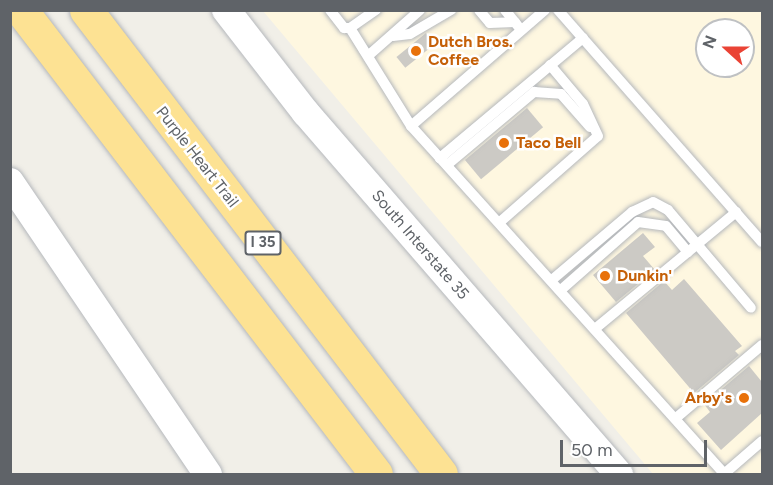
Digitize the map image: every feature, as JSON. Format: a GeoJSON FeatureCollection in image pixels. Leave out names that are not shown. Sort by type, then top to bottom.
{"type":"FeatureCollection","features":[{"type":"Feature","properties":{"kind":"highway"},"geometry":{"type":"LineString","coordinates":[[21,10],[376,474]]}},
{"type":"Feature","properties":{"kind":"highway","name":"Purple Heart Trail"},"geometry":{"type":"LineString","coordinates":[[86,10],[441,474]]}},
{"type":"Feature","properties":{"kind":"main road","name":"South Interstate 35"},"geometry":{"type":"LineString","coordinates":[[226,10],[306,113],[619,474]]}},
{"type":"Feature","properties":{"kind":"main road"},"geometry":{"type":"LineString","coordinates":[[10,182],[208,474]]}},
{"type":"Feature","properties":{"kind":"lane"},"geometry":{"type":"LineString","coordinates":[[330,10],[350,28],[369,55],[380,82],[411,126],[553,279],[725,474],[762,441]]}},
{"type":"Feature","properties":{"kind":"lane"},"geometry":{"type":"LineString","coordinates":[[350,28],[376,10]]}},
{"type":"Feature","properties":{"kind":"lane"},"geometry":{"type":"LineString","coordinates":[[369,55],[420,10]]}},
{"type":"Feature","properties":{"kind":"lane"},"geometry":{"type":"LineString","coordinates":[[393,36],[410,34],[451,10]]}},
{"type":"Feature","properties":{"kind":"lane"},"geometry":{"type":"LineString","coordinates":[[479,10],[490,22],[519,26]]}},
{"type":"Feature","properties":{"kind":"lane"},"geometry":{"type":"LineString","coordinates":[[505,10],[519,26]]}},
{"type":"Feature","properties":{"kind":"lane"},"geometry":{"type":"LineString","coordinates":[[411,126],[519,26],[545,10]]}},
{"type":"Feature","properties":{"kind":"lane"},"geometry":{"type":"LineString","coordinates":[[558,10],[762,242]]}},
{"type":"Feature","properties":{"kind":"lane"},"geometry":{"type":"LineString","coordinates":[[443,161],[583,38]]}},
{"type":"Feature","properties":{"kind":"lane"},"geometry":{"type":"LineString","coordinates":[[550,65],[583,104],[598,136]]}},
{"type":"Feature","properties":{"kind":"lane"},"geometry":{"type":"LineString","coordinates":[[443,161],[534,92],[561,94],[598,136]]}},
{"type":"Feature","properties":{"kind":"lane"},"geometry":{"type":"LineString","coordinates":[[500,222],[598,136]]}},
{"type":"Feature","properties":{"kind":"lane"},"geometry":{"type":"LineString","coordinates":[[553,279],[632,212],[653,202],[669,210],[751,308]]}},
{"type":"Feature","properties":{"kind":"lane"},"geometry":{"type":"LineString","coordinates":[[596,328],[736,212]]}},
{"type":"Feature","properties":{"kind":"lane"},"geometry":{"type":"LineString","coordinates":[[562,289],[638,222],[666,226],[688,252]]}},
{"type":"Feature","properties":{"kind":"lane"},"geometry":{"type":"LineString","coordinates":[[676,418],[762,345]]}},
{"type":"Feature","properties":{"kind":"shaded area"},"geometry":{"type":"Polygon","coordinates":[[[263,11],[762,11],[762,474],[653,474],[263,11]]]}},
{"type":"Feature","properties":{"kind":"building","name":"Dutch Bros. Coffee"},"geometry":{"type":"Polygon","coordinates":[[[426,33],[435,44],[405,68],[396,57],[426,33]]]}},
{"type":"Feature","properties":{"kind":"building","name":"Taco Bell"},"geometry":{"type":"Polygon","coordinates":[[[527,108],[543,127],[481,179],[465,160],[527,108]]]}},
{"type":"Feature","properties":{"kind":"building"},"geometry":{"type":"Polygon","coordinates":[[[643,233],[655,247],[643,256],[655,270],[616,302],[593,275],[643,233]]]}},
{"type":"Feature","properties":{"kind":"building"},"geometry":{"type":"Polygon","coordinates":[[[684,279],[742,346],[735,351],[739,355],[694,393],[626,313],[664,281],[672,290],[684,279]]]}},
{"type":"Feature","properties":{"kind":"building","name":"Arby's"},"geometry":{"type":"Polygon","coordinates":[[[749,366],[762,382],[762,413],[721,450],[697,423],[710,412],[704,404],[749,366]]]}},
{"type":"Feature","properties":{"kind":"place","name":"Dutch Bros. Coffee"},"geometry":{"type":"Point","coordinates":[416,51]}},
{"type":"Feature","properties":{"kind":"place","name":"Taco Bell"},"geometry":{"type":"Point","coordinates":[504,143]}},
{"type":"Feature","properties":{"kind":"place","name":"Dunkin'"},"geometry":{"type":"Point","coordinates":[605,276]}},
{"type":"Feature","properties":{"kind":"place","name":"Arby's"},"geometry":{"type":"Point","coordinates":[744,398]}}]}
